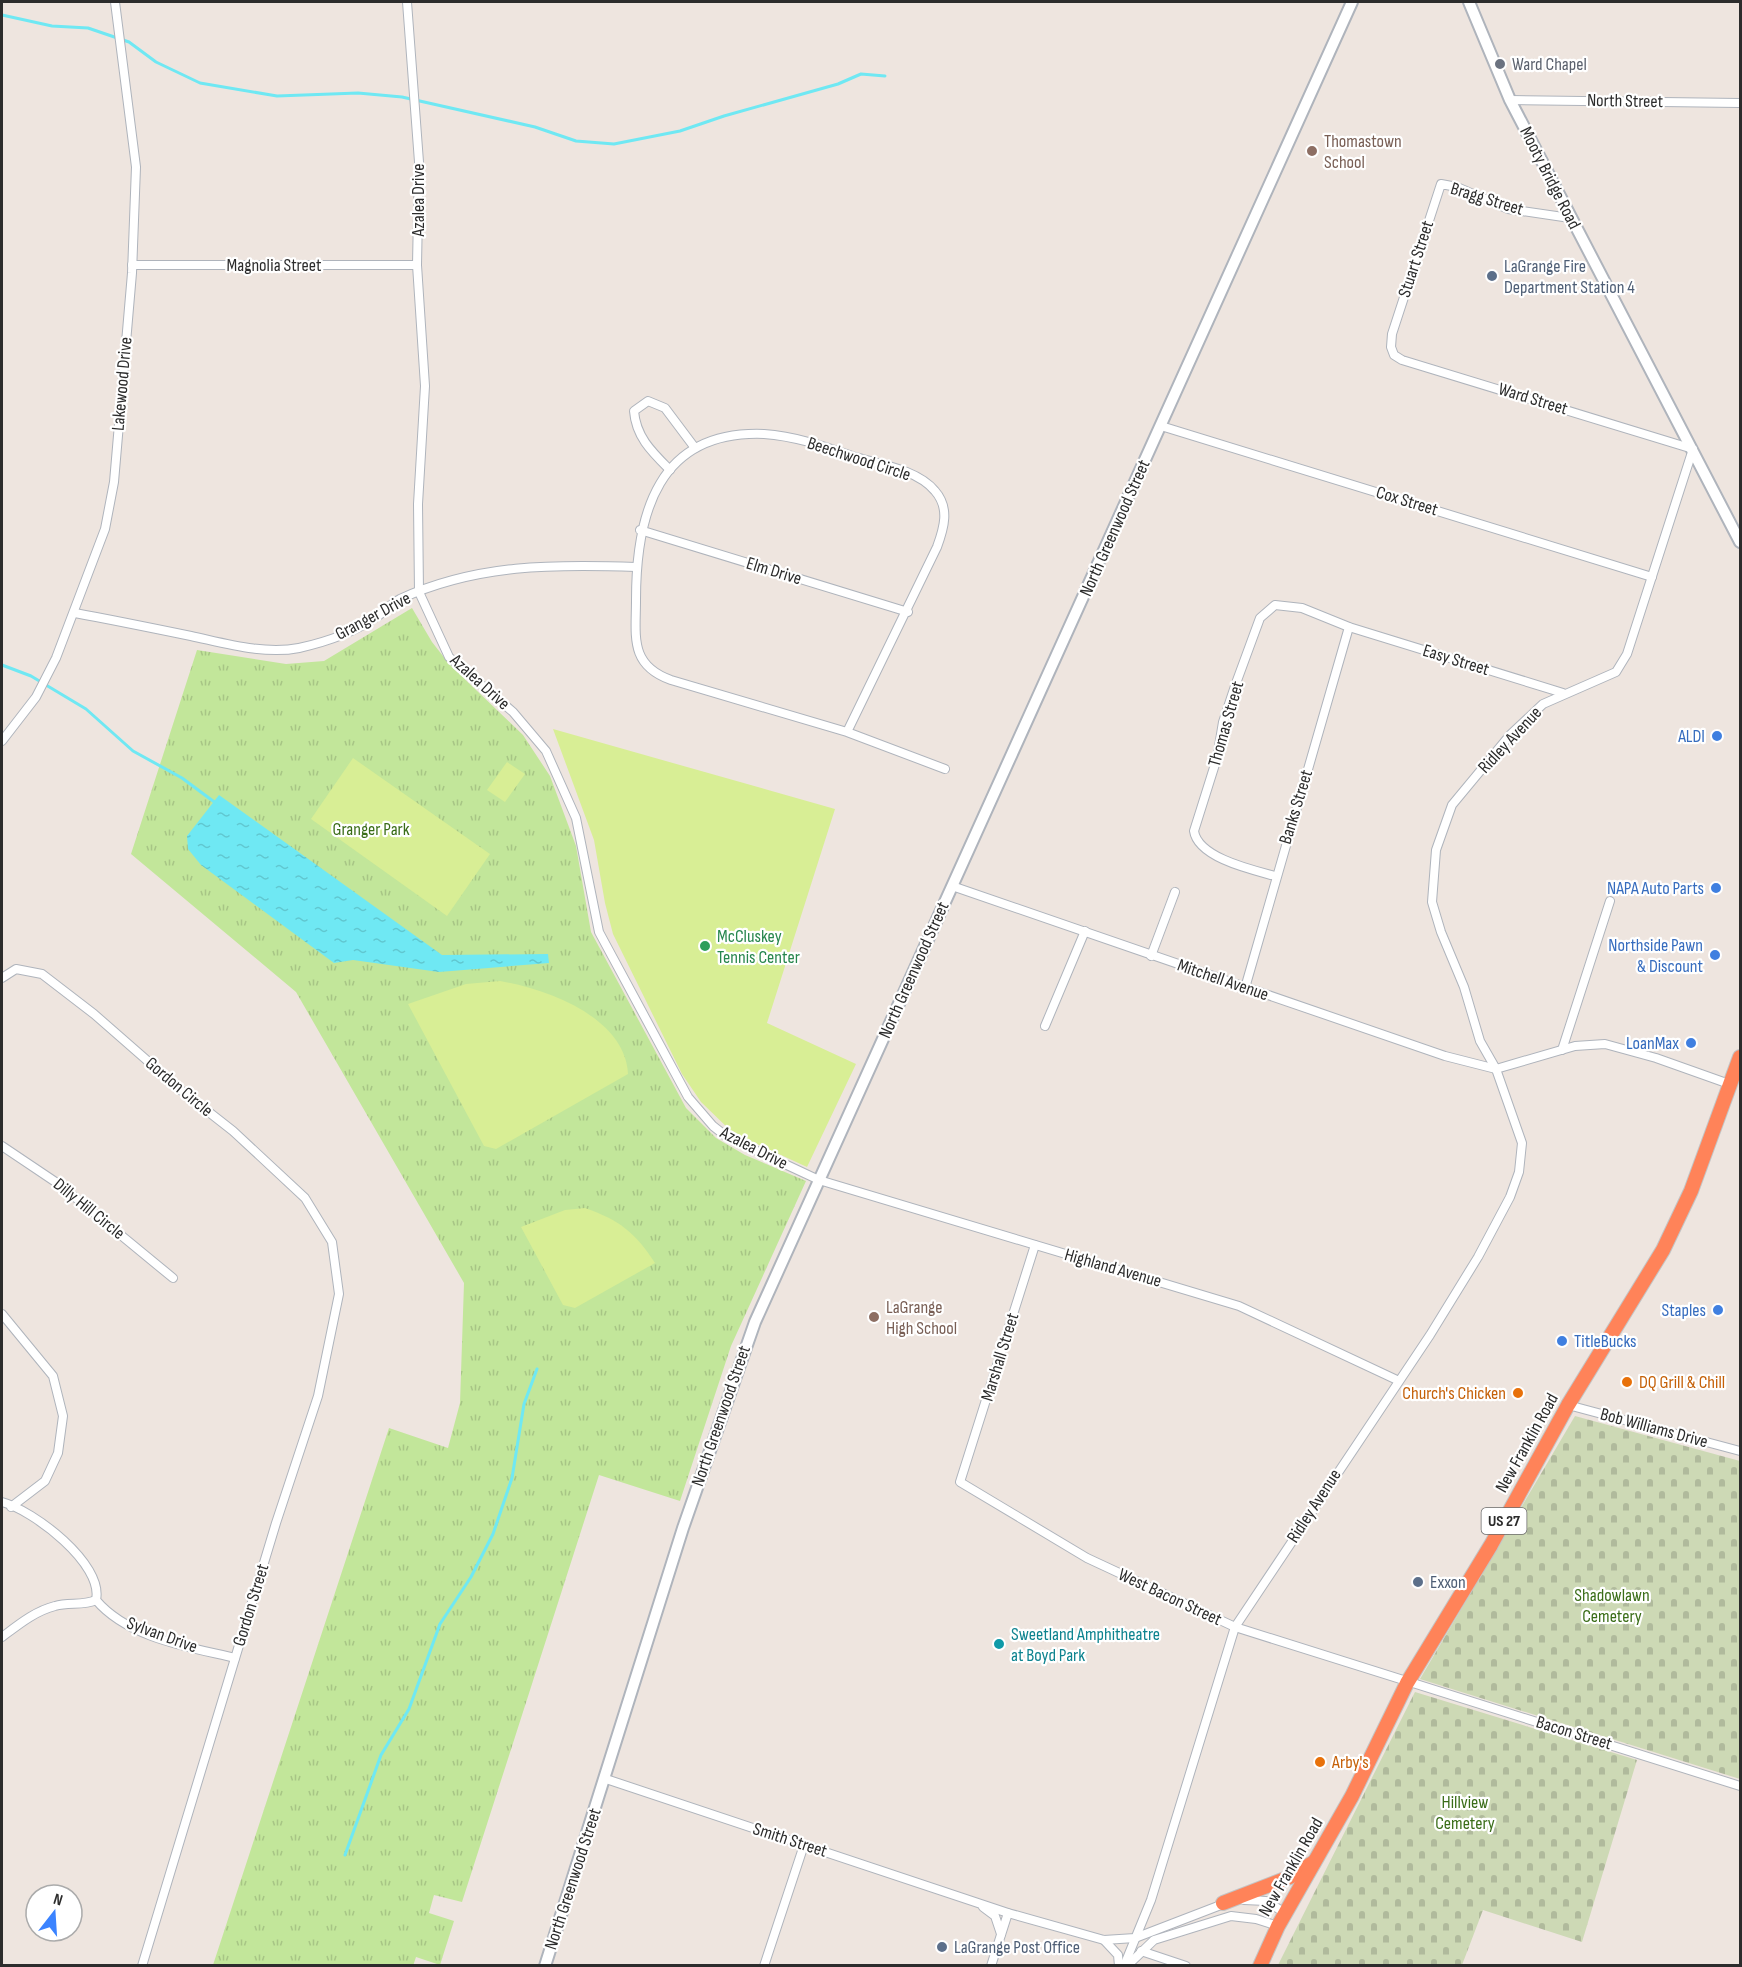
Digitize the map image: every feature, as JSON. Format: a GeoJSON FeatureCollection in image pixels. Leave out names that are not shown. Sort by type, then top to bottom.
{"type":"FeatureCollection","features":[{"type":"Feature","properties":{"kind":"highway","name":"New Franklin Road"},"geometry":{"type":"LineString","coordinates":[[1260,1965],[1285,1913],[1352,1796],[1407,1683],[1491,1545],[1568,1405],[1663,1250],[1691,1191],[1740,1057]]}},
{"type":"Feature","properties":{"kind":"highway"},"geometry":{"type":"LineString","coordinates":[[1223,1903],[1290,1877],[1316,1861]]}},
{"type":"Feature","properties":{"kind":"main road","name":"North Greenwood Street"},"geometry":{"type":"LineString","coordinates":[[545,1965],[606,1779],[713,1435],[755,1322],[1352,2]]}},
{"type":"Feature","properties":{"kind":"main road","name":"Mooty Bridge Road"},"geometry":{"type":"LineString","coordinates":[[1469,2],[1510,100],[1570,218],[1693,448],[1740,543]]}},
{"type":"Feature","properties":{"kind":"street","name":"Lakewood Drive"},"geometry":{"type":"LineString","coordinates":[[2,741],[36,697],[56,658],[105,529],[114,482],[132,265],[136,167],[115,2]]}},
{"type":"Feature","properties":{"kind":"street","name":"Azalea Drive"},"geometry":{"type":"LineString","coordinates":[[407,2],[419,162],[417,265],[425,386],[418,504],[419,592],[449,657],[513,712],[546,751],[576,818],[599,932],[688,1097],[713,1126],[728,1137],[819,1180]]}},
{"type":"Feature","properties":{"kind":"street","name":"North Street"},"geometry":{"type":"LineString","coordinates":[[1510,100],[1740,103]]}},
{"type":"Feature","properties":{"kind":"street","name":"Bragg Street"},"geometry":{"type":"LineString","coordinates":[[1441,184],[1508,209],[1570,218]]}},
{"type":"Feature","properties":{"kind":"street","name":"Stuart Street"},"geometry":{"type":"LineString","coordinates":[[1392,334],[1441,184]]}},
{"type":"Feature","properties":{"kind":"street","name":"Magnolia Street"},"geometry":{"type":"LineString","coordinates":[[132,265],[417,265]]}},
{"type":"Feature","properties":{"kind":"street","name":"Ward Street"},"geometry":{"type":"LineString","coordinates":[[1392,334],[1391,347],[1394,355],[1402,360],[1693,448]]}},
{"type":"Feature","properties":{"kind":"street"},"geometry":{"type":"LineString","coordinates":[[670,470],[648,448],[635,428],[634,411],[648,401],[665,408],[695,448]]}},
{"type":"Feature","properties":{"kind":"street","name":"Cox Street"},"geometry":{"type":"LineString","coordinates":[[1161,426],[1653,577]]}},
{"type":"Feature","properties":{"kind":"street","name":"Beechwood Circle"},"geometry":{"type":"LineString","coordinates":[[847,732],[908,612],[937,547],[945,523],[942,502],[930,485],[891,467],[821,446],[777,436],[740,435],[695,448],[670,470],[648,504],[640,530],[636,567],[635,640],[639,653],[652,670],[670,680],[847,732],[945,769]]}},
{"type":"Feature","properties":{"kind":"street","name":"Ridley Avenue"},"geometry":{"type":"LineString","coordinates":[[1126,1965],[1150,1900],[1235,1627],[1397,1380],[1430,1335],[1478,1257],[1510,1197],[1519,1172],[1522,1143],[1496,1069],[1480,1041],[1464,987],[1441,932],[1432,902],[1437,850],[1452,805],[1510,735],[1543,704],[1563,693],[1600,681],[1616,672],[1627,654],[1693,448]]}},
{"type":"Feature","properties":{"kind":"street","name":"Elm Drive"},"geometry":{"type":"LineString","coordinates":[[640,530],[908,612]]}},
{"type":"Feature","properties":{"kind":"street","name":"Granger Drive"},"geometry":{"type":"LineString","coordinates":[[75,612],[219,642],[261,648],[296,648],[344,634],[377,616],[398,600],[483,571],[518,567],[636,567]]}},
{"type":"Feature","properties":{"kind":"street","name":"Thomas Street"},"geometry":{"type":"LineString","coordinates":[[1275,876],[1223,860],[1195,834],[1223,738],[1228,704],[1260,618],[1275,605],[1302,608],[1349,627]]}},
{"type":"Feature","properties":{"kind":"street","name":"Easy Street"},"geometry":{"type":"LineString","coordinates":[[1349,627],[1563,693]]}},
{"type":"Feature","properties":{"kind":"street","name":"Banks Street"},"geometry":{"type":"LineString","coordinates":[[1245,988],[1275,876],[1349,627]]}},
{"type":"Feature","properties":{"kind":"street","name":"Mitchell Avenue"},"geometry":{"type":"LineString","coordinates":[[952,886],[1435,1053],[1496,1069]]}},
{"type":"Feature","properties":{"kind":"street"},"geometry":{"type":"LineString","coordinates":[[1151,956],[1175,892]]}},
{"type":"Feature","properties":{"kind":"street"},"geometry":{"type":"LineString","coordinates":[[1562,1050],[1610,901]]}},
{"type":"Feature","properties":{"kind":"street"},"geometry":{"type":"LineString","coordinates":[[1045,1026],[1085,931]]}},
{"type":"Feature","properties":{"kind":"street","name":"Gordon Circle"},"geometry":{"type":"LineString","coordinates":[[2,978],[16,969],[42,974],[94,1014],[182,1091],[233,1131],[305,1198],[332,1242]]}},
{"type":"Feature","properties":{"kind":"street"},"geometry":{"type":"LineString","coordinates":[[1496,1069],[1583,1045],[1618,1046],[1732,1084]]}},
{"type":"Feature","properties":{"kind":"street","name":"Dilly Hill Circle"},"geometry":{"type":"LineString","coordinates":[[2,1146],[60,1185],[173,1278]]}},
{"type":"Feature","properties":{"kind":"street","name":"Highland Avenue"},"geometry":{"type":"LineString","coordinates":[[819,1180],[1239,1306],[1397,1380]]}},
{"type":"Feature","properties":{"kind":"street","name":"Gordon Street"},"geometry":{"type":"LineString","coordinates":[[142,1965],[235,1658],[318,1396],[339,1294],[332,1242]]}},
{"type":"Feature","properties":{"kind":"street","name":"Marshall Street"},"geometry":{"type":"LineString","coordinates":[[964,1469],[1035,1245]]}},
{"type":"Feature","properties":{"kind":"street"},"geometry":{"type":"LineString","coordinates":[[2,1314],[53,1376],[63,1416],[58,1453],[45,1481],[11,1507]]}},
{"type":"Feature","properties":{"kind":"street","name":"Bob Williams Drive"},"geometry":{"type":"LineString","coordinates":[[1568,1405],[1740,1451]]}},
{"type":"Feature","properties":{"kind":"street","name":"West Bacon Street"},"geometry":{"type":"LineString","coordinates":[[964,1469],[960,1482],[1087,1558],[1235,1627],[1407,1683]]}},
{"type":"Feature","properties":{"kind":"street"},"geometry":{"type":"LineString","coordinates":[[2,1503],[35,1520],[71,1546],[89,1571],[98,1592],[96,1600],[86,1605],[72,1602],[52,1607],[28,1618],[2,1636]]}},
{"type":"Feature","properties":{"kind":"street","name":"Sylvan Drive"},"geometry":{"type":"LineString","coordinates":[[96,1600],[107,1613],[129,1626],[167,1640],[235,1658]]}},
{"type":"Feature","properties":{"kind":"street","name":"Bacon Street"},"geometry":{"type":"LineString","coordinates":[[1407,1683],[1740,1786]]}},
{"type":"Feature","properties":{"kind":"street","name":"Smith Street"},"geometry":{"type":"LineString","coordinates":[[606,1779],[975,1902],[1104,1940],[1135,1938],[1223,1903],[1253,1899],[1266,1901],[1285,1913]]}},
{"type":"Feature","properties":{"kind":"street"},"geometry":{"type":"LineString","coordinates":[[764,1965],[804,1845]]}},
{"type":"Feature","properties":{"kind":"street","name":"Smith Street"},"geometry":{"type":"LineString","coordinates":[[975,1902],[995,1916],[1001,1934]]}},
{"type":"Feature","properties":{"kind":"street"},"geometry":{"type":"LineString","coordinates":[[991,1965],[1008,1912]]}},
{"type":"Feature","properties":{"kind":"street","name":"Ridley Avenue"},"geometry":{"type":"LineString","coordinates":[[1126,1965],[1154,1940],[1212,1921],[1232,1916],[1256,1919],[1278,1926]]}},
{"type":"Feature","properties":{"kind":"street"},"geometry":{"type":"LineString","coordinates":[[1104,1940],[1118,1954],[1119,1965]]}},
{"type":"Feature","properties":{"kind":"street"},"geometry":{"type":"LineString","coordinates":[[1141,1951],[1186,1965]]}},
{"type":"Feature","properties":{"kind":"green space","name":"Granger Park"},"geometry":{"type":"Polygon","coordinates":[[[412,608],[432,642],[450,665],[523,735],[550,776],[576,846],[591,932],[686,1108],[716,1138],[745,1155],[806,1181],[731,1346],[680,1501],[599,1475],[462,1902],[434,1895],[429,1913],[454,1921],[440,1965],[416,1957],[413,1966],[213,1965],[389,1428],[448,1448],[460,1403],[464,1283],[296,992],[131,854],[197,650],[286,664],[324,661],[412,608]]]}},
{"type":"Feature","properties":{"kind":"green space","name":"McCluskey Tennis Center"},"geometry":{"type":"Polygon","coordinates":[[[553,729],[835,809],[767,1023],[856,1064],[807,1167],[733,1133],[701,1102],[682,1074],[613,934],[594,840],[553,729]]]}},
{"type":"Feature","properties":{"kind":"green space"},"geometry":{"type":"Polygon","coordinates":[[[353,758],[490,854],[447,916],[311,819],[353,758]]]}},
{"type":"Feature","properties":{"kind":"green space"},"geometry":{"type":"Polygon","coordinates":[[[507,762],[525,774],[505,802],[487,790],[507,762]]]}},
{"type":"Feature","properties":{"kind":"green space"},"geometry":{"type":"Polygon","coordinates":[[[500,981],[560,999],[599,1022],[624,1054],[628,1074],[496,1149],[484,1146],[408,1004],[466,984],[500,981]]]}},
{"type":"Feature","properties":{"kind":"green space"},"geometry":{"type":"Polygon","coordinates":[[[585,1208],[625,1228],[655,1263],[575,1308],[563,1305],[521,1227],[565,1210],[585,1208]]]}},
{"type":"Feature","properties":{"kind":"green space","name":"Shadowlawn Cemetery"},"geometry":{"type":"Polygon","coordinates":[[[1575,1416],[1740,1461],[1740,1779],[1420,1679],[1575,1416]]]}},
{"type":"Feature","properties":{"kind":"green space","name":"Hillview Cemetery"},"geometry":{"type":"Polygon","coordinates":[[[1415,1692],[1637,1760],[1582,1942],[1483,1910],[1462,1965],[1278,1965],[1415,1692]]]}},
{"type":"Feature","properties":{"kind":"water"},"geometry":{"type":"Polygon","coordinates":[[[219,795],[442,955],[548,954],[549,963],[439,972],[353,960],[334,963],[201,865],[188,849],[187,836],[219,795]]]}},
{"type":"Feature","properties":{"kind":"waterway"},"geometry":{"type":"LineString","coordinates":[[2,15],[52,26],[88,28],[129,42],[156,62],[200,83],[277,96],[358,93],[402,97],[535,127],[576,141],[614,144],[680,131],[724,116],[838,84],[861,74],[885,76]]}},
{"type":"Feature","properties":{"kind":"waterway"},"geometry":{"type":"LineString","coordinates":[[2,665],[31,676],[86,709],[133,751],[182,778],[217,804]]}},
{"type":"Feature","properties":{"kind":"waterway"},"geometry":{"type":"LineString","coordinates":[[345,1855],[381,1755],[409,1709],[440,1624],[471,1577],[493,1534],[512,1478],[524,1404],[537,1369]]}},
{"type":"Feature","properties":{"kind":"place","name":"Ward Chapel"},"geometry":{"type":"Point","coordinates":[1500,64]}},
{"type":"Feature","properties":{"kind":"place","name":"Thomastown School"},"geometry":{"type":"Point","coordinates":[1312,151]}},
{"type":"Feature","properties":{"kind":"place","name":"LaGrange Fire Department Station 4"},"geometry":{"type":"Point","coordinates":[1492,276]}},
{"type":"Feature","properties":{"kind":"place","name":"ALDI"},"geometry":{"type":"Point","coordinates":[1717,736]}},
{"type":"Feature","properties":{"kind":"place","name":"NAPA Auto Parts"},"geometry":{"type":"Point","coordinates":[1716,888]}},
{"type":"Feature","properties":{"kind":"place","name":"McCluskey Tennis Center"},"geometry":{"type":"Point","coordinates":[705,946]}},
{"type":"Feature","properties":{"kind":"place","name":"Northside Pawn & Discount"},"geometry":{"type":"Point","coordinates":[1715,955]}},
{"type":"Feature","properties":{"kind":"place","name":"LoanMax"},"geometry":{"type":"Point","coordinates":[1691,1043]}},
{"type":"Feature","properties":{"kind":"place","name":"Staples"},"geometry":{"type":"Point","coordinates":[1718,1310]}},
{"type":"Feature","properties":{"kind":"place","name":"LaGrange High School"},"geometry":{"type":"Point","coordinates":[874,1317]}},
{"type":"Feature","properties":{"kind":"place","name":"TitleBucks"},"geometry":{"type":"Point","coordinates":[1562,1341]}},
{"type":"Feature","properties":{"kind":"place","name":"DQ Grill & Chill"},"geometry":{"type":"Point","coordinates":[1627,1382]}},
{"type":"Feature","properties":{"kind":"place","name":"Church's Chicken"},"geometry":{"type":"Point","coordinates":[1518,1393]}},
{"type":"Feature","properties":{"kind":"place","name":"Exxon"},"geometry":{"type":"Point","coordinates":[1418,1582]}},
{"type":"Feature","properties":{"kind":"place","name":"Sweetland Amphitheatre at Boyd Park"},"geometry":{"type":"Point","coordinates":[999,1644]}},
{"type":"Feature","properties":{"kind":"place","name":"Arby's"},"geometry":{"type":"Point","coordinates":[1320,1762]}},
{"type":"Feature","properties":{"kind":"place","name":"LaGrange Post Office"},"geometry":{"type":"Point","coordinates":[942,1947]}}]}
